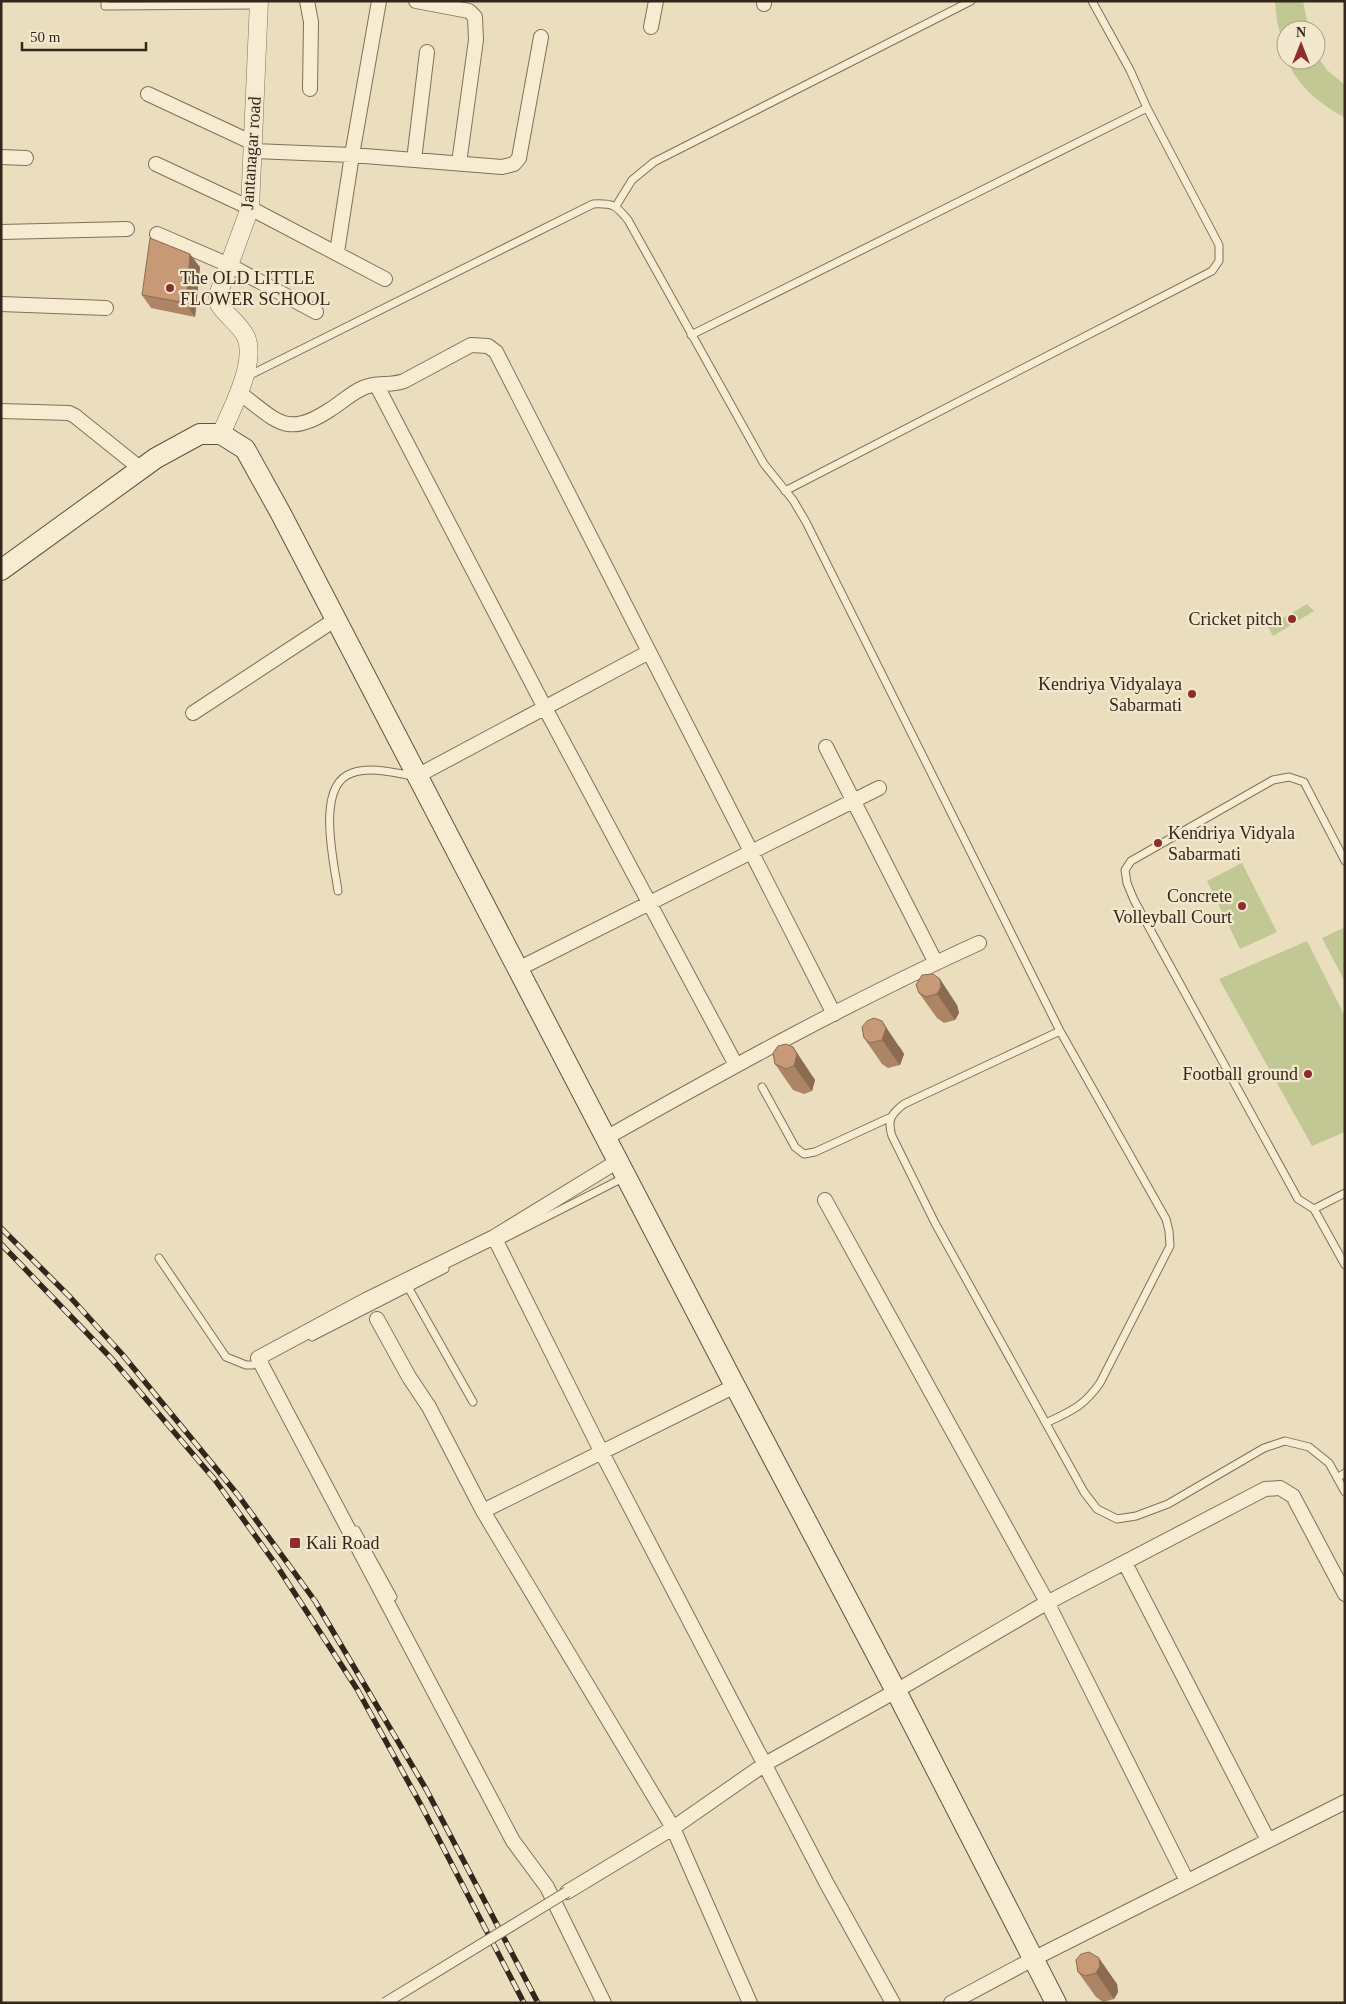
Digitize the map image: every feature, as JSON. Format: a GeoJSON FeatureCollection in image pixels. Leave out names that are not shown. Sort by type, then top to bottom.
{"type":"FeatureCollection","features":[{"type":"Feature","properties":{"kind":"main road"},"geometry":{"type":"LineString","coordinates":[[1,570],[156,458],[200,434],[221,434],[245,449],[896,1691],[1056,2003]]}},
{"type":"Feature","properties":{"kind":"street"},"geometry":{"type":"LineString","coordinates":[[307,1],[311,22],[310,89]]}},
{"type":"Feature","properties":{"kind":"street"},"geometry":{"type":"LineString","coordinates":[[337,252],[379,1]]}},
{"type":"Feature","properties":{"kind":"street"},"geometry":{"type":"LineString","coordinates":[[416,1],[469,11],[475,17],[476,40],[459,163]]}},
{"type":"Feature","properties":{"kind":"street"},"geometry":{"type":"LineString","coordinates":[[651,27],[656,1]]}},
{"type":"Feature","properties":{"kind":"street","name":"Jantanagar road"},"geometry":{"type":"LineString","coordinates":[[221,434],[241,385],[248,356],[247,338],[240,327],[219,304],[218,295],[250,208],[259,3]]}},
{"type":"Feature","properties":{"kind":"street"},"geometry":{"type":"LineString","coordinates":[[148,94],[253,147],[502,167],[514,164],[519,158],[541,37]]}},
{"type":"Feature","properties":{"kind":"street"},"geometry":{"type":"LineString","coordinates":[[414,160],[427,52]]}},
{"type":"Feature","properties":{"kind":"street"},"geometry":{"type":"LineString","coordinates":[[1,157],[26,158]]}},
{"type":"Feature","properties":{"kind":"street"},"geometry":{"type":"LineString","coordinates":[[156,164],[250,208],[337,252],[385,279]]}},
{"type":"Feature","properties":{"kind":"street"},"geometry":{"type":"LineString","coordinates":[[1,232],[127,229]]}},
{"type":"Feature","properties":{"kind":"street"},"geometry":{"type":"LineString","coordinates":[[157,234],[229,265],[316,312]]}},
{"type":"Feature","properties":{"kind":"street"},"geometry":{"type":"LineString","coordinates":[[1,304],[106,308]]}},
{"type":"Feature","properties":{"kind":"street"},"geometry":{"type":"LineString","coordinates":[[241,385],[280,423],[291,426],[302,424],[323,415],[363,387],[394,385],[471,345],[488,346],[496,352],[834,1014]]}},
{"type":"Feature","properties":{"kind":"street"},"geometry":{"type":"LineString","coordinates":[[377,386],[545,708],[736,1065]]}},
{"type":"Feature","properties":{"kind":"street"},"geometry":{"type":"LineString","coordinates":[[1,411],[69,413],[141,469]]}},
{"type":"Feature","properties":{"kind":"street"},"geometry":{"type":"LineString","coordinates":[[193,713],[336,620]]}},
{"type":"Feature","properties":{"kind":"street"},"geometry":{"type":"LineString","coordinates":[[418,776],[649,652]]}},
{"type":"Feature","properties":{"kind":"street"},"geometry":{"type":"LineString","coordinates":[[826,747],[936,963]]}},
{"type":"Feature","properties":{"kind":"street"},"geometry":{"type":"LineString","coordinates":[[518,969],[750,851],[879,788]]}},
{"type":"Feature","properties":{"kind":"street"},"geometry":{"type":"LineString","coordinates":[[606,1138],[736,1065],[936,963],[980,943]]}},
{"type":"Feature","properties":{"kind":"street"},"geometry":{"type":"LineString","coordinates":[[604,2003],[547,1887],[513,1841],[262,1361],[258,1358],[367,1300],[495,1239],[622,1169]]}},
{"type":"Feature","properties":{"kind":"street"},"geometry":{"type":"LineString","coordinates":[[825,1200],[1047,1602],[1187,1882]]}},
{"type":"Feature","properties":{"kind":"street"},"geometry":{"type":"LineString","coordinates":[[495,1239],[602,1453],[827,1884],[893,2003]]}},
{"type":"Feature","properties":{"kind":"street"},"geometry":{"type":"LineString","coordinates":[[377,1319],[429,1407],[483,1511],[673,1828],[750,2003]]}},
{"type":"Feature","properties":{"kind":"street"},"geometry":{"type":"LineString","coordinates":[[483,1511],[735,1386]]}},
{"type":"Feature","properties":{"kind":"street"},"geometry":{"type":"LineString","coordinates":[[385,2003],[673,1828],[765,1764],[896,1691],[1047,1602],[1265,1490],[1280,1488],[1293,1496],[1345,1594]]}},
{"type":"Feature","properties":{"kind":"street"},"geometry":{"type":"LineString","coordinates":[[1124,1563],[1268,1840]]}},
{"type":"Feature","properties":{"kind":"street"},"geometry":{"type":"LineString","coordinates":[[952,2003],[1034,1959],[1345,1802]]}},
{"type":"Feature","properties":{"kind":"lane"},"geometry":{"type":"LineString","coordinates":[[95,1],[105,3],[259,3]]}},
{"type":"Feature","properties":{"kind":"lane"},"geometry":{"type":"LineString","coordinates":[[616,206],[632,180],[654,162],[971,1]]}},
{"type":"Feature","properties":{"kind":"lane"},"geometry":{"type":"LineString","coordinates":[[785,491],[1212,271],[1220,261],[1219,245],[1147,108],[1130,70],[1092,1]]}},
{"type":"Feature","properties":{"kind":"lane"},"geometry":{"type":"LineString","coordinates":[[691,335],[1147,108]]}},
{"type":"Feature","properties":{"kind":"lane"},"geometry":{"type":"LineString","coordinates":[[241,385],[593,204],[605,203],[616,206],[628,220],[764,464],[793,500],[806,522],[1060,1031],[1166,1219],[1170,1231],[1170,1246],[1100,1383],[1088,1399],[1072,1410],[1046,1423]]}},
{"type":"Feature","properties":{"kind":"lane"},"geometry":{"type":"LineString","coordinates":[[338,891],[328,818],[339,782],[351,773],[360,771],[418,776]]}},
{"type":"Feature","properties":{"kind":"lane"},"geometry":{"type":"LineString","coordinates":[[1345,861],[1304,782],[1289,777],[1273,780],[1131,861],[1125,870],[1127,883],[1134,900],[1298,1199],[1314,1209],[1345,1265]]}},
{"type":"Feature","properties":{"kind":"lane"},"geometry":{"type":"LineString","coordinates":[[762,1086],[795,1147],[804,1154],[815,1152],[889,1118],[893,1112],[904,1104],[1060,1031]]}},
{"type":"Feature","properties":{"kind":"lane"},"geometry":{"type":"LineString","coordinates":[[889,1118],[892,1136],[935,1223],[1084,1492],[1097,1509],[1117,1519],[1136,1516],[1168,1504],[1264,1448],[1284,1442],[1308,1447],[1329,1463],[1345,1492]]}},
{"type":"Feature","properties":{"kind":"lane"},"geometry":{"type":"LineString","coordinates":[[1314,1209],[1345,1193]]}},
{"type":"Feature","properties":{"kind":"lane"},"geometry":{"type":"LineString","coordinates":[[159,1258],[226,1357],[246,1365],[262,1361],[408,1287],[495,1239]]}},
{"type":"Feature","properties":{"kind":"lane"},"geometry":{"type":"LineString","coordinates":[[408,1287],[473,1402]]}},
{"type":"Feature","properties":{"kind":"lane"},"geometry":{"type":"LineString","coordinates":[[262,1361],[393,1597]]}},
{"type":"Feature","properties":{"kind":"lane"},"geometry":{"type":"LineString","coordinates":[[1337,1478],[1345,1473]]}},
{"type":"Feature","properties":{"kind":"green space"},"geometry":{"type":"Polygon","coordinates":[[[1275,1],[1303,1],[1307,20],[1277,20],[1275,1]]]}},
{"type":"Feature","properties":{"kind":"green space"},"geometry":{"type":"Polygon","coordinates":[[[1326,69],[1345,85],[1345,118],[1319,101],[1292,70],[1326,69]]]}},
{"type":"Feature","properties":{"kind":"green space","name":"Cricket pitch"},"geometry":{"type":"Polygon","coordinates":[[[1307,604],[1314,611],[1273,636],[1268,627],[1307,604]]]}},
{"type":"Feature","properties":{"kind":"green space","name":"Concrete Volleyball Court"},"geometry":{"type":"Polygon","coordinates":[[[1242,863],[1277,932],[1240,949],[1207,881],[1242,863]]]}},
{"type":"Feature","properties":{"kind":"green space"},"geometry":{"type":"Polygon","coordinates":[[[1345,927],[1345,982],[1322,938],[1345,927]]]}},
{"type":"Feature","properties":{"kind":"green space","name":"Football ground"},"geometry":{"type":"Polygon","coordinates":[[[1307,941],[1345,1016],[1345,1132],[1312,1146],[1219,979],[1307,941]]]}},
{"type":"Feature","properties":{"kind":"building"},"geometry":{"type":"Polygon","coordinates":[[[150,238],[190,254],[186,303],[142,295],[150,238]]]}},
{"type":"Feature","properties":{"kind":"building"},"geometry":{"type":"Polygon","coordinates":[[[933,974],[940,979],[941,987],[937,994],[926,997],[919,993],[916,985],[922,975],[933,974]]]}},
{"type":"Feature","properties":{"kind":"building"},"geometry":{"type":"Polygon","coordinates":[[[874,1018],[882,1021],[886,1028],[882,1040],[870,1043],[864,1038],[862,1027],[867,1021],[874,1018]]]}},
{"type":"Feature","properties":{"kind":"building"},"geometry":{"type":"Polygon","coordinates":[[[786,1044],[793,1047],[797,1054],[794,1066],[786,1069],[775,1064],[773,1053],[778,1046],[786,1044]]]}},
{"type":"Feature","properties":{"kind":"building"},"geometry":{"type":"Polygon","coordinates":[[[1089,1952],[1099,1958],[1100,1966],[1096,1973],[1085,1976],[1078,1972],[1076,1960],[1081,1954],[1089,1952]]]}},
{"type":"Feature","properties":{"kind":"railway"},"geometry":{"type":"LineString","coordinates":[[1,1228],[70,1297],[122,1354],[238,1495],[315,1601],[426,1789],[538,2003]]}},
{"type":"Feature","properties":{"kind":"railway"},"geometry":{"type":"LineString","coordinates":[[1,1244],[111,1358],[215,1480],[277,1566],[357,1689],[421,1805],[524,2003]]}},
{"type":"Feature","properties":{"kind":"place","name":"The OLD LITTLE FLOWER SCHOOL"},"geometry":{"type":"Point","coordinates":[170,288]}},
{"type":"Feature","properties":{"kind":"place","name":"Cricket pitch"},"geometry":{"type":"Point","coordinates":[1292,619]}},
{"type":"Feature","properties":{"kind":"place","name":"Kendriya Vidyalaya Sabarmati"},"geometry":{"type":"Point","coordinates":[1192,694]}},
{"type":"Feature","properties":{"kind":"place","name":"Kendriya Vidyala Sabarmati"},"geometry":{"type":"Point","coordinates":[1158,843]}},
{"type":"Feature","properties":{"kind":"place","name":"Concrete Volleyball Court"},"geometry":{"type":"Point","coordinates":[1242,906]}},
{"type":"Feature","properties":{"kind":"place","name":"Football ground"},"geometry":{"type":"Point","coordinates":[1308,1074]}},
{"type":"Feature","properties":{"kind":"place","name":"Kali Road"},"geometry":{"type":"Point","coordinates":[295,1543]}}]}
